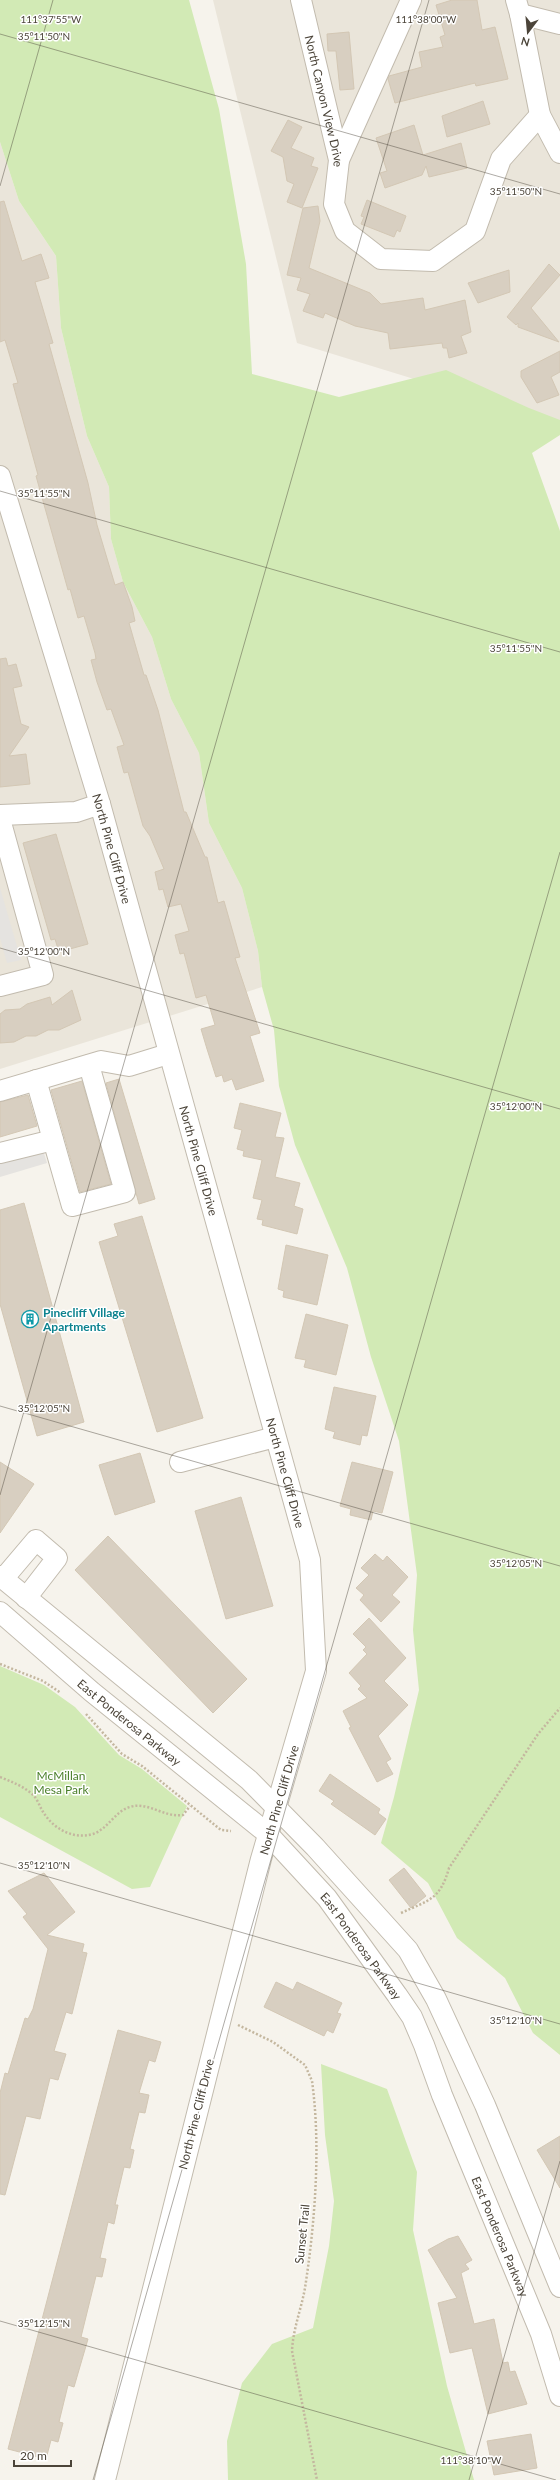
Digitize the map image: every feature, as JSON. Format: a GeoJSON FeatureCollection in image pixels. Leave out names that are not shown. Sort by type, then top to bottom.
{"type":"FeatureCollection","features":[{"type":"Feature","properties":{"kind":"street","name":"North Canyon View Drive"},"geometry":{"type":"LineString","coordinates":[[301,0],[339,160],[334,204],[346,231],[381,259],[433,261],[475,231],[501,160],[540,115]]}},
{"type":"Feature","properties":{"kind":"street"},"geometry":{"type":"LineString","coordinates":[[339,160],[411,0]]}},
{"type":"Feature","properties":{"kind":"street"},"geometry":{"type":"LineString","coordinates":[[518,7],[560,24]]}},
{"type":"Feature","properties":{"kind":"street"},"geometry":{"type":"LineString","coordinates":[[518,7],[540,115],[560,153]]}},
{"type":"Feature","properties":{"kind":"street","name":"North Pine Cliff Drive"},"geometry":{"type":"LineString","coordinates":[[0,476],[100,804],[168,1054],[310,1560],[316,1671],[268,1834],[105,2480]]}},
{"type":"Feature","properties":{"kind":"street"},"geometry":{"type":"LineString","coordinates":[[0,815],[76,812],[100,804]]}},
{"type":"Feature","properties":{"kind":"street"},"geometry":{"type":"LineString","coordinates":[[0,819],[43,975],[0,986]]}},
{"type":"Feature","properties":{"kind":"street"},"geometry":{"type":"LineString","coordinates":[[0,1091],[101,1061],[130,1066],[168,1054]]}},
{"type":"Feature","properties":{"kind":"street"},"geometry":{"type":"LineString","coordinates":[[36,1080],[72,1206],[125,1192],[89,1065]]}},
{"type":"Feature","properties":{"kind":"street"},"geometry":{"type":"LineString","coordinates":[[0,1153],[53,1140]]}},
{"type":"Feature","properties":{"kind":"street"},"geometry":{"type":"LineString","coordinates":[[180,1462],[275,1437]]}},
{"type":"Feature","properties":{"kind":"street"},"geometry":{"type":"LineString","coordinates":[[8,1588],[249,1780],[277,1807],[384,1922],[408,1950],[442,2012],[486,2105],[520,2193],[560,2287]]}},
{"type":"Feature","properties":{"kind":"street","name":"East Ponderosa Parkway"},"geometry":{"type":"LineString","coordinates":[[0,1612],[92,1692],[268,1834],[327,1898],[397,1995],[415,2025],[442,2095],[541,2334],[560,2396]]}},
{"type":"Feature","properties":{"kind":"street"},"geometry":{"type":"LineString","coordinates":[[415,2025],[442,2012]]}},
{"type":"Feature","properties":{"kind":"path"},"geometry":{"type":"LineString","coordinates":[[0,1664],[43,1681],[66,1697]]}},
{"type":"Feature","properties":{"kind":"path"},"geometry":{"type":"LineString","coordinates":[[384,1922],[436,1896],[444,1884],[449,1868],[538,1734],[560,1708]]}},
{"type":"Feature","properties":{"kind":"path"},"geometry":{"type":"LineString","coordinates":[[84,1711],[122,1754],[142,1766],[221,1830],[231,1831]]}},
{"type":"Feature","properties":{"kind":"path"},"geometry":{"type":"LineString","coordinates":[[0,1777],[20,1786],[34,1796],[51,1822],[63,1831],[78,1835],[93,1834],[103,1829],[129,1807],[143,1806],[173,1817],[183,1815],[190,1806]]}},
{"type":"Feature","properties":{"kind":"path","name":"Sunset Trail"},"geometry":{"type":"LineString","coordinates":[[239,2025],[273,2042],[305,2065],[312,2081],[315,2136],[315,2194],[304,2290],[293,2332],[292,2351],[317,2480]]}},
{"type":"Feature","properties":{"kind":"shaded area"},"geometry":{"type":"Polygon","coordinates":[[[213,0],[560,0],[560,424],[297,343],[213,0]]]}},
{"type":"Feature","properties":{"kind":"shaded area"},"geometry":{"type":"Polygon","coordinates":[[[0,142],[19,201],[56,256],[61,328],[87,436],[109,487],[111,539],[123,582],[152,637],[171,699],[199,753],[209,823],[242,888],[258,951],[262,987],[0,1069],[0,142]]]}},
{"type":"Feature","properties":{"kind":"shaded area"},"geometry":{"type":"Polygon","coordinates":[[[0,888],[21,960],[7,963],[0,938],[0,888]]]}},
{"type":"Feature","properties":{"kind":"shaded area"},"geometry":{"type":"Polygon","coordinates":[[[42,1147],[47,1163],[0,1177],[0,1160],[42,1147]]]}},
{"type":"Feature","properties":{"kind":"green space"},"geometry":{"type":"Polygon","coordinates":[[[0,0],[189,0],[219,109],[246,264],[252,374],[339,397],[446,370],[529,408],[560,420],[560,435],[532,453],[560,531],[560,2055],[533,2033],[505,1978],[457,1938],[428,1883],[381,1843],[394,1797],[419,1690],[413,1630],[417,1575],[399,1441],[371,1357],[347,1268],[295,1145],[279,1086],[274,1030],[262,987],[258,951],[242,888],[209,823],[199,753],[171,699],[152,637],[123,582],[111,539],[109,487],[87,436],[61,328],[56,256],[19,201],[0,142],[0,0]]]}},
{"type":"Feature","properties":{"kind":"green space","name":"McMillan Mesa Park"},"geometry":{"type":"Polygon","coordinates":[[[0,1666],[44,1685],[75,1707],[119,1755],[142,1769],[187,1806],[150,1887],[132,1889],[0,1817],[0,1666]]]}},
{"type":"Feature","properties":{"kind":"green space"},"geometry":{"type":"Polygon","coordinates":[[[321,2064],[387,2089],[417,2172],[413,2230],[447,2386],[474,2480],[228,2480],[227,2441],[242,2383],[272,2344],[313,2328],[329,2246],[334,2201],[325,2135],[321,2064]]]}},
{"type":"Feature","properties":{"kind":"building"},"geometry":{"type":"Polygon","coordinates":[[[452,0],[477,0],[482,30],[495,27],[508,79],[476,86],[475,83],[395,103],[388,79],[389,76],[422,67],[419,52],[443,47],[440,37],[445,35],[436,5],[452,0]]]}},
{"type":"Feature","properties":{"kind":"building"},"geometry":{"type":"Polygon","coordinates":[[[349,32],[354,89],[340,90],[336,51],[328,51],[327,34],[349,32]]]}},
{"type":"Feature","properties":{"kind":"building"},"geometry":{"type":"Polygon","coordinates":[[[483,101],[490,124],[447,137],[442,116],[483,101]]]}},
{"type":"Feature","properties":{"kind":"building"},"geometry":{"type":"Polygon","coordinates":[[[288,120],[302,127],[291,148],[314,158],[311,166],[318,168],[302,208],[287,202],[294,184],[287,181],[283,157],[271,151],[288,120]]]}},
{"type":"Feature","properties":{"kind":"building"},"geometry":{"type":"Polygon","coordinates":[[[414,125],[423,155],[461,143],[467,168],[429,177],[426,166],[422,175],[385,188],[380,173],[387,171],[376,138],[414,125]]]}},
{"type":"Feature","properties":{"kind":"building"},"geometry":{"type":"Polygon","coordinates":[[[367,200],[406,216],[400,232],[397,230],[394,237],[361,224],[364,217],[361,216],[367,200]]]}},
{"type":"Feature","properties":{"kind":"building"},"geometry":{"type":"Polygon","coordinates":[[[4,201],[22,261],[41,254],[49,278],[35,282],[53,343],[49,344],[88,483],[97,525],[115,585],[123,582],[132,607],[135,621],[129,623],[144,675],[146,675],[158,710],[184,812],[186,812],[205,857],[207,857],[218,903],[224,901],[240,957],[235,958],[260,1033],[250,1036],[264,1081],[236,1090],[232,1079],[224,1082],[222,1075],[216,1077],[207,1049],[201,1029],[215,1025],[206,995],[196,998],[184,953],[180,954],[175,935],[189,931],[181,904],[168,907],[163,889],[159,890],[155,872],[164,869],[150,836],[143,826],[128,772],[124,773],[117,747],[124,745],[111,709],[107,710],[97,682],[91,660],[96,659],[95,653],[84,616],[78,618],[70,589],[68,590],[36,476],[38,475],[13,384],[18,383],[5,340],[0,342],[0,202],[4,201]]]}},
{"type":"Feature","properties":{"kind":"building"},"geometry":{"type":"Polygon","coordinates":[[[318,206],[320,221],[309,268],[370,293],[381,304],[423,298],[425,310],[465,300],[471,332],[461,336],[467,353],[449,358],[447,348],[443,348],[442,343],[390,349],[388,333],[355,326],[325,313],[323,318],[303,311],[310,294],[297,290],[301,278],[287,275],[303,208],[318,206]]]}},
{"type":"Feature","properties":{"kind":"building"},"geometry":{"type":"Polygon","coordinates":[[[549,264],[560,275],[531,308],[559,342],[518,327],[518,323],[516,325],[507,317],[549,264]]]}},
{"type":"Feature","properties":{"kind":"building"},"geometry":{"type":"Polygon","coordinates":[[[509,270],[510,292],[478,303],[468,283],[509,270]]]}},
{"type":"Feature","properties":{"kind":"building"},"geometry":{"type":"Polygon","coordinates":[[[560,351],[560,372],[551,377],[559,395],[537,403],[521,377],[521,371],[560,351]]]}},
{"type":"Feature","properties":{"kind":"building"},"geometry":{"type":"Polygon","coordinates":[[[6,658],[8,666],[16,664],[22,686],[13,688],[21,724],[29,727],[9,756],[26,754],[30,784],[0,787],[0,659],[6,658]]]}},
{"type":"Feature","properties":{"kind":"building"},"geometry":{"type":"Polygon","coordinates":[[[56,834],[88,944],[59,952],[55,939],[51,940],[23,843],[56,834]]]}},
{"type":"Feature","properties":{"kind":"building"},"geometry":{"type":"Polygon","coordinates":[[[72,990],[81,1020],[59,1030],[48,1030],[36,1036],[26,1036],[14,1042],[0,1043],[0,1014],[5,1010],[20,1009],[27,1004],[50,997],[52,1005],[72,990]]]}},
{"type":"Feature","properties":{"kind":"building"},"geometry":{"type":"Polygon","coordinates":[[[119,1079],[155,1199],[139,1204],[106,1083],[119,1079]]]}},
{"type":"Feature","properties":{"kind":"building"},"geometry":{"type":"Polygon","coordinates":[[[82,1081],[111,1184],[80,1192],[51,1090],[82,1081]]]}},
{"type":"Feature","properties":{"kind":"building"},"geometry":{"type":"Polygon","coordinates":[[[28,1095],[37,1126],[0,1137],[0,1102],[28,1095]]]}},
{"type":"Feature","properties":{"kind":"building"},"geometry":{"type":"Polygon","coordinates":[[[240,1103],[281,1113],[275,1137],[284,1138],[275,1177],[300,1183],[294,1206],[303,1209],[297,1234],[262,1225],[263,1220],[257,1219],[262,1200],[253,1198],[262,1160],[243,1156],[244,1151],[237,1149],[242,1130],[234,1128],[240,1103]]]}},
{"type":"Feature","properties":{"kind":"building","name":"Pinecliff Village Apartments"},"geometry":{"type":"Polygon","coordinates":[[[24,1203],[84,1422],[37,1436],[0,1304],[0,1210],[24,1203]]]}},
{"type":"Feature","properties":{"kind":"building","name":"Pinecliff Village Apartments"},"geometry":{"type":"Polygon","coordinates":[[[142,1216],[203,1418],[157,1432],[99,1242],[118,1236],[114,1224],[142,1216]]]}},
{"type":"Feature","properties":{"kind":"building"},"geometry":{"type":"Polygon","coordinates":[[[286,1245],[328,1255],[317,1305],[283,1297],[284,1291],[278,1289],[286,1245]]]}},
{"type":"Feature","properties":{"kind":"building"},"geometry":{"type":"Polygon","coordinates":[[[306,1314],[348,1325],[336,1375],[304,1367],[306,1360],[295,1358],[306,1314]]]}},
{"type":"Feature","properties":{"kind":"building"},"geometry":{"type":"Polygon","coordinates":[[[334,1387],[376,1396],[367,1436],[362,1435],[360,1445],[333,1438],[335,1432],[325,1429],[334,1387]]]}},
{"type":"Feature","properties":{"kind":"building"},"geometry":{"type":"Polygon","coordinates":[[[140,1453],[155,1502],[115,1515],[99,1465],[140,1453]]]}},
{"type":"Feature","properties":{"kind":"building"},"geometry":{"type":"Polygon","coordinates":[[[0,1462],[34,1484],[0,1533],[0,1462]]]}},
{"type":"Feature","properties":{"kind":"building"},"geometry":{"type":"Polygon","coordinates":[[[352,1462],[393,1472],[382,1513],[373,1511],[371,1520],[350,1515],[351,1509],[340,1506],[352,1462]]]}},
{"type":"Feature","properties":{"kind":"building"},"geometry":{"type":"Polygon","coordinates":[[[241,1497],[273,1606],[226,1619],[195,1511],[241,1497]]]}},
{"type":"Feature","properties":{"kind":"building"},"geometry":{"type":"Polygon","coordinates":[[[108,1536],[247,1679],[213,1713],[75,1570],[108,1536]]]}},
{"type":"Feature","properties":{"kind":"building"},"geometry":{"type":"Polygon","coordinates":[[[375,1554],[383,1561],[387,1556],[408,1577],[392,1595],[400,1602],[381,1622],[360,1600],[364,1595],[356,1588],[369,1575],[361,1568],[375,1554]]]}},
{"type":"Feature","properties":{"kind":"building"},"geometry":{"type":"Polygon","coordinates":[[[369,1618],[406,1658],[384,1681],[408,1705],[378,1736],[391,1759],[386,1762],[393,1774],[377,1782],[349,1728],[351,1727],[343,1711],[367,1698],[358,1689],[361,1686],[349,1673],[367,1654],[363,1650],[366,1647],[353,1634],[369,1618]]]}},
{"type":"Feature","properties":{"kind":"building"},"geometry":{"type":"Polygon","coordinates":[[[330,1774],[380,1809],[378,1813],[386,1819],[375,1835],[331,1804],[334,1801],[319,1791],[330,1774]]]}},
{"type":"Feature","properties":{"kind":"building"},"geometry":{"type":"Polygon","coordinates":[[[404,1868],[426,1896],[411,1908],[389,1880],[404,1868]]]}},
{"type":"Feature","properties":{"kind":"building"},"geometry":{"type":"Polygon","coordinates":[[[44,1873],[75,1912],[47,1935],[84,1944],[82,1952],[87,1953],[72,2014],[66,2012],[54,2051],[66,2054],[58,2080],[50,2078],[40,2119],[26,2116],[5,2195],[0,2194],[0,2093],[5,2073],[8,2074],[25,2018],[28,2019],[33,2009],[48,1949],[23,1917],[27,1914],[8,1891],[44,1873]]]}},
{"type":"Feature","properties":{"kind":"building"},"geometry":{"type":"Polygon","coordinates":[[[276,1982],[293,1990],[297,1982],[342,2003],[337,2013],[341,2014],[333,2033],[327,2030],[324,2036],[264,2007],[276,1982]]]}},
{"type":"Feature","properties":{"kind":"building"},"geometry":{"type":"Polygon","coordinates":[[[118,2030],[161,2042],[155,2062],[149,2060],[139,2093],[149,2095],[145,2113],[139,2112],[130,2149],[134,2150],[130,2168],[124,2167],[115,2205],[118,2205],[114,2224],[108,2222],[100,2258],[106,2259],[102,2277],[96,2276],[81,2337],[88,2339],[74,2387],[68,2385],[59,2422],[63,2423],[58,2442],[51,2440],[46,2459],[8,2449],[118,2030]]]}},
{"type":"Feature","properties":{"kind":"building"},"geometry":{"type":"Polygon","coordinates":[[[560,2136],[560,2188],[537,2150],[560,2136]]]}},
{"type":"Feature","properties":{"kind":"building"},"geometry":{"type":"Polygon","coordinates":[[[458,2236],[472,2260],[465,2264],[469,2269],[461,2273],[474,2324],[494,2319],[503,2363],[508,2362],[510,2372],[515,2371],[527,2404],[488,2414],[472,2348],[450,2353],[438,2303],[457,2298],[428,2250],[448,2239],[458,2236]]]}},
{"type":"Feature","properties":{"kind":"building"},"geometry":{"type":"Polygon","coordinates":[[[531,2434],[537,2468],[494,2475],[487,2441],[531,2434]]]}},
{"type":"Feature","properties":{"kind":"place","name":"Pinecliff Village Apartments"},"geometry":{"type":"Point","coordinates":[30,1319]}}]}
